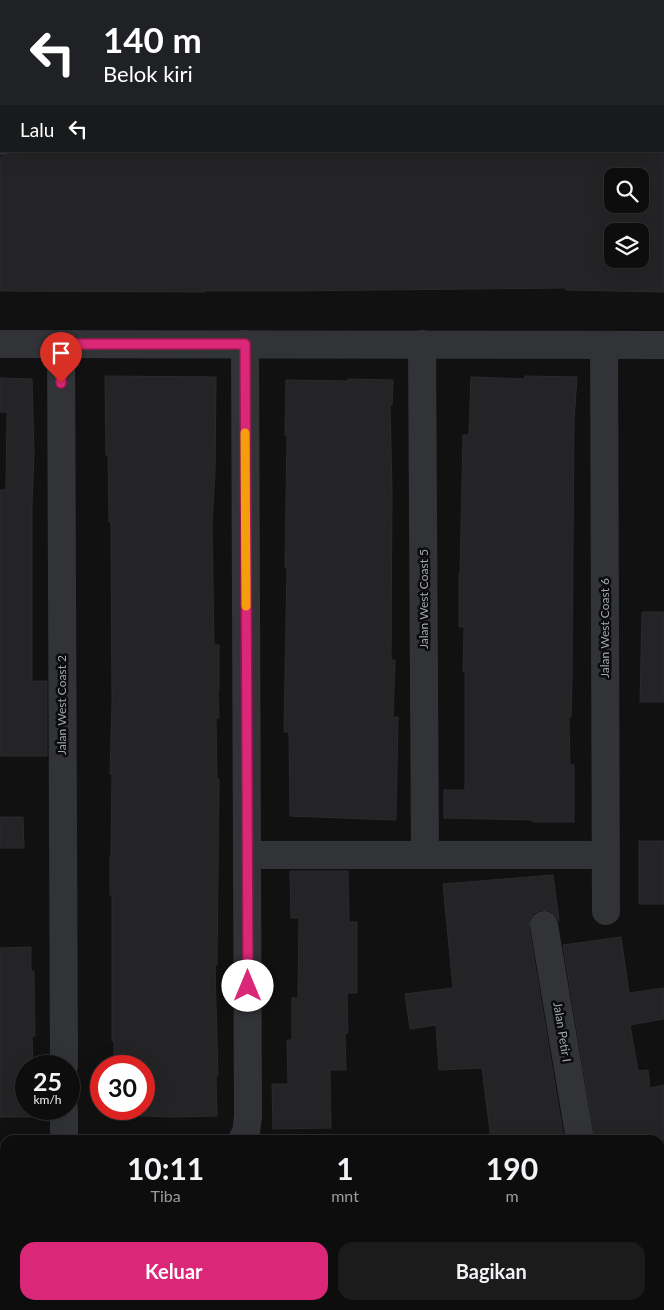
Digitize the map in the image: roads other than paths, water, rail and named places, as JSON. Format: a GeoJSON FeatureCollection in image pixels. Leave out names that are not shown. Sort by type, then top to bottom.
{"type":"FeatureCollection","features":[{"type":"Feature","properties":{"kind":"street"},"geometry":{"type":"LineString","coordinates":[[0,344],[664,345]]}},
{"type":"Feature","properties":{"kind":"street","name":"Jalan West Coast 2"},"geometry":{"type":"LineString","coordinates":[[61,344],[64,1055]]}},
{"type":"Feature","properties":{"kind":"street"},"geometry":{"type":"LineString","coordinates":[[245,344],[247,855],[245,1128]]}},
{"type":"Feature","properties":{"kind":"street","name":"Jalan West Coast 5"},"geometry":{"type":"LineString","coordinates":[[422,344],[425,854]]}},
{"type":"Feature","properties":{"kind":"street","name":"Jalan West Coast 6"},"geometry":{"type":"LineString","coordinates":[[604,345],[606,911]]}},
{"type":"Feature","properties":{"kind":"street"},"geometry":{"type":"LineString","coordinates":[[247,855],[606,855]]}},
{"type":"Feature","properties":{"kind":"street","name":"Jalan Petir I"},"geometry":{"type":"LineString","coordinates":[[544,925],[579,1135]]}},
{"type":"Feature","properties":{"kind":"street"},"geometry":{"type":"LineString","coordinates":[[64,1120],[64,1135]]}}]}
